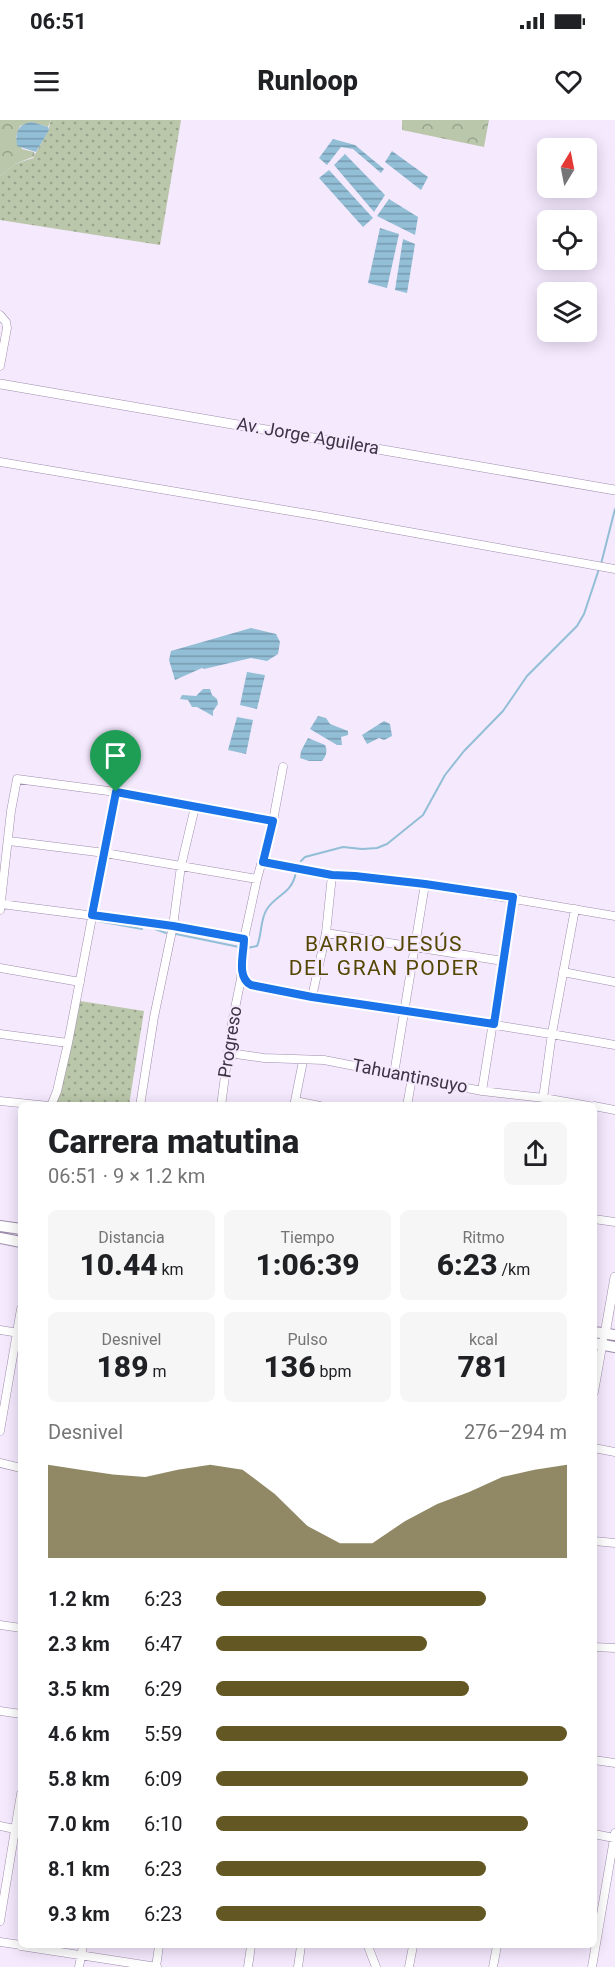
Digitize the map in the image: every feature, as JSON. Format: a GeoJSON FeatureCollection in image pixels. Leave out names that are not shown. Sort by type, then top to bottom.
{"type":"FeatureCollection","features":[{"type":"Feature","properties":{"kind":"main road"},"geometry":{"type":"LineString","coordinates":[[0,1226],[18,1229]]}},
{"type":"Feature","properties":{"kind":"main road"},"geometry":{"type":"LineString","coordinates":[[0,1238],[18,1241]]}},
{"type":"Feature","properties":{"kind":"main road"},"geometry":{"type":"LineString","coordinates":[[602,1338],[615,1347]]}},
{"type":"Feature","properties":{"kind":"street"},"geometry":{"type":"LineString","coordinates":[[0,315],[6,322],[7,328],[0,366]]}},
{"type":"Feature","properties":{"kind":"street","name":"Av. Jorge Aguilera"},"geometry":{"type":"LineString","coordinates":[[0,384],[615,490]]}},
{"type":"Feature","properties":{"kind":"street"},"geometry":{"type":"LineString","coordinates":[[0,462],[615,569]]}},
{"type":"Feature","properties":{"kind":"street","name":"Progreso"},"geometry":{"type":"LineString","coordinates":[[222,1102],[241,976],[244,939],[273,821],[283,767]]}},
{"type":"Feature","properties":{"kind":"street"},"geometry":{"type":"LineString","coordinates":[[244,939],[92,915],[1,907],[3,862],[9,841],[11,811],[17,779],[116,792],[273,821]]}},
{"type":"Feature","properties":{"kind":"street"},"geometry":{"type":"LineString","coordinates":[[52,1102],[57,1091],[68,1042],[116,792]]}},
{"type":"Feature","properties":{"kind":"street"},"geometry":{"type":"LineString","coordinates":[[141,1102],[154,1017],[195,807]]}},
{"type":"Feature","properties":{"kind":"street"},"geometry":{"type":"LineString","coordinates":[[0,809],[11,811]]}},
{"type":"Feature","properties":{"kind":"street"},"geometry":{"type":"LineString","coordinates":[[9,841],[105,853],[257,879]]}},
{"type":"Feature","properties":{"kind":"street"},"geometry":{"type":"LineString","coordinates":[[263,862],[332,875],[425,884],[513,897],[615,916]]}},
{"type":"Feature","properties":{"kind":"street"},"geometry":{"type":"LineString","coordinates":[[312,997],[326,933],[332,875]]}},
{"type":"Feature","properties":{"kind":"street"},"geometry":{"type":"LineString","coordinates":[[394,1074],[425,884]]}},
{"type":"Feature","properties":{"kind":"street"},"geometry":{"type":"LineString","coordinates":[[482,1090],[513,897]]}},
{"type":"Feature","properties":{"kind":"street"},"geometry":{"type":"LineString","coordinates":[[543,1102],[552,1034],[575,909]]}},
{"type":"Feature","properties":{"kind":"street"},"geometry":{"type":"LineString","coordinates":[[326,933],[503,961]]}},
{"type":"Feature","properties":{"kind":"street"},"geometry":{"type":"LineString","coordinates":[[0,968],[80,982]]}},
{"type":"Feature","properties":{"kind":"street"},"geometry":{"type":"LineString","coordinates":[[563,972],[615,982]]}},
{"type":"Feature","properties":{"kind":"street"},"geometry":{"type":"LineString","coordinates":[[241,976],[251,985],[312,997],[494,1024],[615,1045]]}},
{"type":"Feature","properties":{"kind":"street"},"geometry":{"type":"LineString","coordinates":[[238,995],[251,985]]}},
{"type":"Feature","properties":{"kind":"street"},"geometry":{"type":"LineString","coordinates":[[0,1034],[68,1042]]}},
{"type":"Feature","properties":{"kind":"street","name":"Tahuantinsuyo"},"geometry":{"type":"LineString","coordinates":[[229,1053],[303,1061],[324,1060],[543,1102]]}},
{"type":"Feature","properties":{"kind":"street"},"geometry":{"type":"LineString","coordinates":[[295,1102],[303,1061]]}},
{"type":"Feature","properties":{"kind":"street"},"geometry":{"type":"LineString","coordinates":[[408,1102],[412,1078]]}},
{"type":"Feature","properties":{"kind":"street"},"geometry":{"type":"LineString","coordinates":[[0,1101],[18,1103]]}},
{"type":"Feature","properties":{"kind":"street"},"geometry":{"type":"LineString","coordinates":[[597,1107],[615,1110]]}},
{"type":"Feature","properties":{"kind":"street"},"geometry":{"type":"LineString","coordinates":[[597,1219],[615,1222]]}},
{"type":"Feature","properties":{"kind":"street"},"geometry":{"type":"LineString","coordinates":[[597,1372],[615,1280]]}},
{"type":"Feature","properties":{"kind":"street"},"geometry":{"type":"LineString","coordinates":[[0,1330],[18,1333]]}},
{"type":"Feature","properties":{"kind":"street"},"geometry":{"type":"LineString","coordinates":[[0,1431],[18,1338]]}},
{"type":"Feature","properties":{"kind":"street"},"geometry":{"type":"LineString","coordinates":[[597,1449],[615,1452]]}},
{"type":"Feature","properties":{"kind":"street"},"geometry":{"type":"LineString","coordinates":[[0,1462],[18,1467]]}},
{"type":"Feature","properties":{"kind":"street"},"geometry":{"type":"LineString","coordinates":[[597,1541],[615,1543]]}},
{"type":"Feature","properties":{"kind":"street"},"geometry":{"type":"LineString","coordinates":[[0,1625],[18,1628]]}},
{"type":"Feature","properties":{"kind":"street"},"geometry":{"type":"LineString","coordinates":[[597,1647],[615,1647]]}},
{"type":"Feature","properties":{"kind":"street"},"geometry":{"type":"LineString","coordinates":[[0,1711],[18,1714]]}},
{"type":"Feature","properties":{"kind":"street"},"geometry":{"type":"LineString","coordinates":[[597,1760],[615,1763]]}},
{"type":"Feature","properties":{"kind":"street"},"geometry":{"type":"LineString","coordinates":[[0,1826],[18,1830]]}},
{"type":"Feature","properties":{"kind":"street"},"geometry":{"type":"LineString","coordinates":[[597,1834],[615,1836],[606,1888],[597,1922]]}},
{"type":"Feature","properties":{"kind":"street"},"geometry":{"type":"LineString","coordinates":[[0,1921],[18,1835]]}},
{"type":"Feature","properties":{"kind":"street"},"geometry":{"type":"LineString","coordinates":[[606,1888],[615,1889]]}},
{"type":"Feature","properties":{"kind":"street"},"geometry":{"type":"LineString","coordinates":[[0,1942],[18,1945]]}},
{"type":"Feature","properties":{"kind":"street"},"geometry":{"type":"LineString","coordinates":[[52,1948],[82,1950],[156,1967],[159,1948]]}},
{"type":"Feature","properties":{"kind":"street"},"geometry":{"type":"LineString","coordinates":[[248,1967],[251,1948]]}},
{"type":"Feature","properties":{"kind":"street"},"geometry":{"type":"LineString","coordinates":[[297,1967],[301,1948]]}},
{"type":"Feature","properties":{"kind":"street"},"geometry":{"type":"LineString","coordinates":[[369,1948],[376,1967]]}},
{"type":"Feature","properties":{"kind":"street"},"geometry":{"type":"LineString","coordinates":[[409,1967],[413,1948]]}},
{"type":"Feature","properties":{"kind":"street"},"geometry":{"type":"LineString","coordinates":[[493,1967],[497,1948]]}},
{"type":"Feature","properties":{"kind":"street"},"geometry":{"type":"LineString","coordinates":[[592,1967],[594,1948]]}},
{"type":"Feature","properties":{"kind":"street"},"geometry":{"type":"LineString","coordinates":[[80,1967],[82,1950]]}},
{"type":"Feature","properties":{"kind":"green space"},"geometry":{"type":"Polygon","coordinates":[[[0,120],[51,120],[48,127],[32,122],[20,126],[16,137],[22,149],[34,152],[35,156],[15,164],[0,176],[0,120]]]}},
{"type":"Feature","properties":{"kind":"green space"},"geometry":{"type":"Polygon","coordinates":[[[51,120],[181,120],[160,245],[0,220],[0,176],[15,164],[33,158],[48,131],[51,120]]]}},
{"type":"Feature","properties":{"kind":"green space"},"geometry":{"type":"Polygon","coordinates":[[[402,120],[489,120],[484,147],[402,130],[402,120]]]}},
{"type":"Feature","properties":{"kind":"green space"},"geometry":{"type":"Polygon","coordinates":[[[80,1001],[144,1011],[129,1102],[54,1102],[60,1091],[80,1001]]]}},
{"type":"Feature","properties":{"kind":"water"},"geometry":{"type":"Polygon","coordinates":[[[32,122],[48,127],[49,130],[36,152],[17,146],[18,130],[23,125],[32,122]]]}},
{"type":"Feature","properties":{"kind":"water"},"geometry":{"type":"Polygon","coordinates":[[[333,139],[355,145],[384,169],[381,173],[353,149],[341,147],[327,165],[319,158],[333,139]]]}},
{"type":"Feature","properties":{"kind":"water"},"geometry":{"type":"Polygon","coordinates":[[[392,151],[428,177],[421,190],[385,162],[392,151]]]}},
{"type":"Feature","properties":{"kind":"water"},"geometry":{"type":"Polygon","coordinates":[[[345,154],[385,195],[374,212],[334,165],[345,154]]]}},
{"type":"Feature","properties":{"kind":"water"},"geometry":{"type":"Polygon","coordinates":[[[329,170],[373,218],[363,227],[319,178],[329,170]]]}},
{"type":"Feature","properties":{"kind":"water"},"geometry":{"type":"Polygon","coordinates":[[[389,199],[418,217],[415,235],[377,216],[389,199]]]}},
{"type":"Feature","properties":{"kind":"water"},"geometry":{"type":"Polygon","coordinates":[[[380,228],[399,234],[387,288],[368,283],[380,228]]]}},
{"type":"Feature","properties":{"kind":"water"},"geometry":{"type":"Polygon","coordinates":[[[403,239],[415,244],[407,293],[395,290],[403,239]]]}},
{"type":"Feature","properties":{"kind":"water"},"geometry":{"type":"Polygon","coordinates":[[[251,628],[276,634],[280,642],[278,654],[267,661],[251,658],[202,668],[175,680],[169,660],[171,651],[251,628]]]}},
{"type":"Feature","properties":{"kind":"water"},"geometry":{"type":"Polygon","coordinates":[[[247,672],[265,675],[257,709],[240,705],[247,672]]]}},
{"type":"Feature","properties":{"kind":"water"},"geometry":{"type":"Polygon","coordinates":[[[203,689],[210,689],[212,695],[217,699],[218,704],[213,711],[213,716],[197,707],[192,707],[188,700],[180,699],[182,695],[196,696],[203,689]]]}},
{"type":"Feature","properties":{"kind":"water"},"geometry":{"type":"Polygon","coordinates":[[[318,716],[348,731],[348,735],[341,737],[342,745],[337,745],[310,729],[318,716]]]}},
{"type":"Feature","properties":{"kind":"water"},"geometry":{"type":"Polygon","coordinates":[[[237,717],[253,720],[246,754],[228,750],[237,717]]]}},
{"type":"Feature","properties":{"kind":"water"},"geometry":{"type":"Polygon","coordinates":[[[384,721],[390,724],[392,736],[384,740],[379,738],[367,744],[362,735],[384,721]]]}},
{"type":"Feature","properties":{"kind":"water"},"geometry":{"type":"Polygon","coordinates":[[[308,738],[325,745],[326,753],[322,761],[300,758],[308,738]]]}},
{"type":"Feature","properties":{"kind":"waterway"},"geometry":{"type":"LineString","coordinates":[[601,564],[615,509]]}},
{"type":"Feature","properties":{"kind":"waterway"},"geometry":{"type":"LineString","coordinates":[[301,861],[305,857],[343,847],[377,848],[387,844],[423,815],[445,775],[464,751],[503,711],[527,676],[577,626],[584,614],[599,569]]}},
{"type":"Feature","properties":{"kind":"waterway"},"geometry":{"type":"LineString","coordinates":[[247,948],[257,946],[265,913],[271,904],[288,889],[296,872]]}},
{"type":"Feature","properties":{"kind":"waterway"},"geometry":{"type":"LineString","coordinates":[[98,921],[142,929]]}},
{"type":"Feature","properties":{"kind":"waterway"},"geometry":{"type":"LineString","coordinates":[[155,929],[166,933]]}},
{"type":"Feature","properties":{"kind":"waterway"},"geometry":{"type":"LineString","coordinates":[[176,934],[239,947]]}},
{"type":"Feature","properties":{"kind":"district","name":"BARRIO JESÚS DEL GRAN PODER"},"geometry":{"type":"Point","coordinates":[384,956]}},
{"type":"Feature","properties":{"kind":"route"},"geometry":{"type":"LineString","coordinates":[[116,792],[273,821],[263,862],[332,875],[425,884],[513,897],[494,1024],[312,997],[251,985],[241,976],[244,939],[92,915],[116,792]]}}]}
